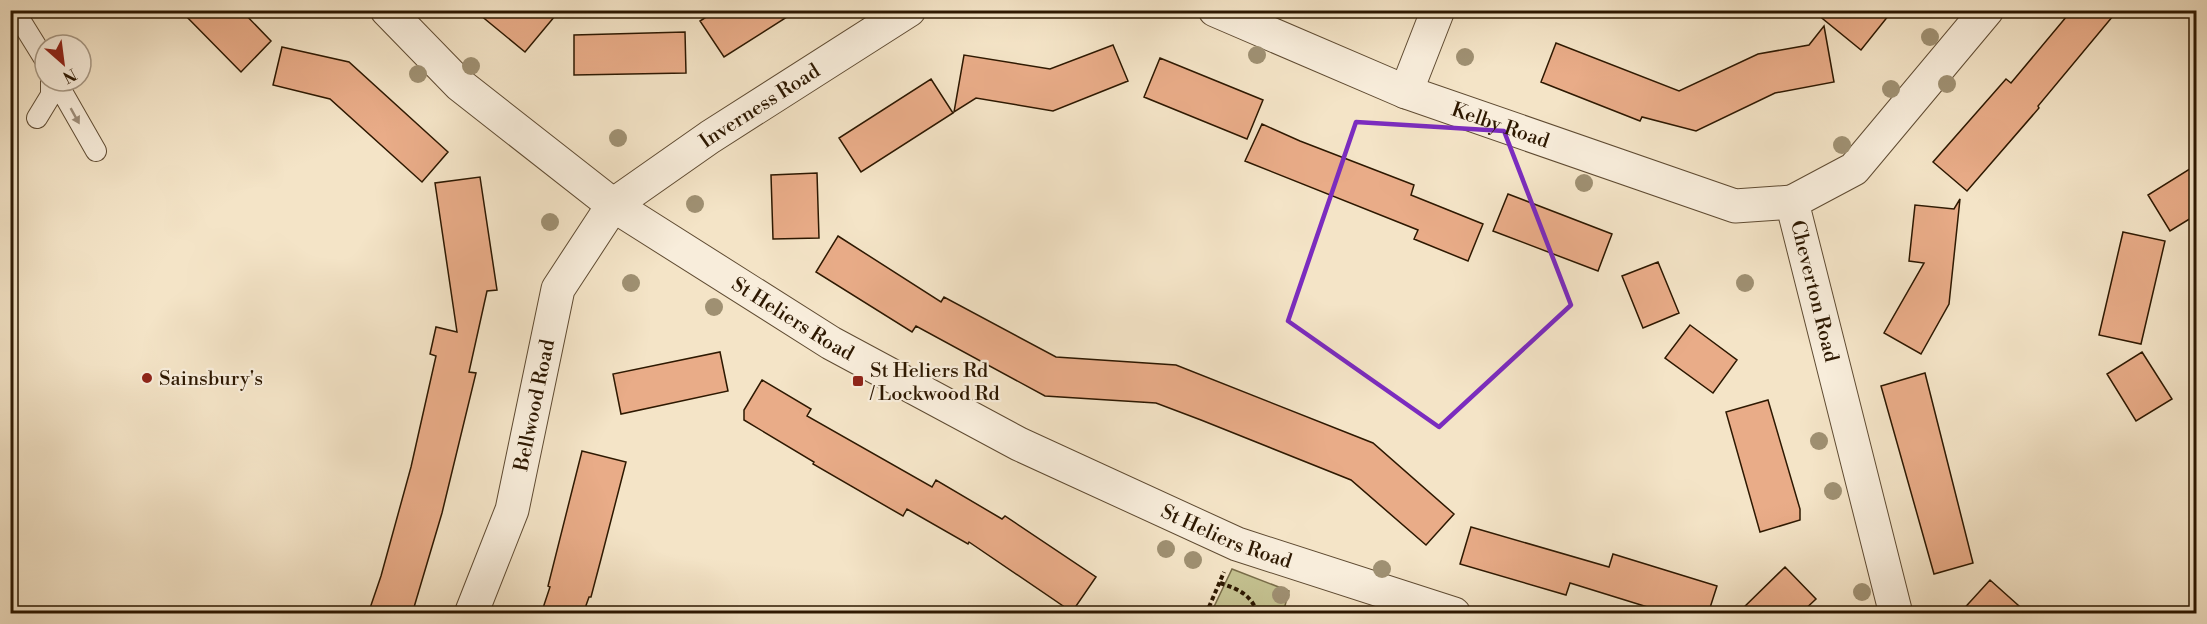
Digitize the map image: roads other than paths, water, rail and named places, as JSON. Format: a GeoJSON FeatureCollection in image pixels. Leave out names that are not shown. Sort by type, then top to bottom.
{"type":"FeatureCollection","features":[{"type":"Feature","properties":{"kind":"street","name":"St Heliers Road"},"geometry":{"type":"LineString","coordinates":[[387,10],[460,85],[614,206],[831,343],[1019,444],[1237,544],[1454,614]]}},
{"type":"Feature","properties":{"kind":"street","name":"Inverness Road"},"geometry":{"type":"LineString","coordinates":[[614,206],[710,137],[909,10]]}},
{"type":"Feature","properties":{"kind":"street","name":"Kelby Road"},"geometry":{"type":"LineString","coordinates":[[1215,10],[1406,92],[1735,206],[1792,202]]}},
{"type":"Feature","properties":{"kind":"street"},"geometry":{"type":"LineString","coordinates":[[1406,92],[1437,10]]}},
{"type":"Feature","properties":{"kind":"street","name":"Cheverton Road"},"geometry":{"type":"LineString","coordinates":[[1896,614],[1792,202],[1854,169],[1987,10]]}},
{"type":"Feature","properties":{"kind":"street","name":"Bellwood Road"},"geometry":{"type":"LineString","coordinates":[[471,614],[512,510],[558,289],[614,206]]}},
{"type":"Feature","properties":{"kind":"lane"},"geometry":{"type":"LineString","coordinates":[[14,10],[33,41]]}},
{"type":"Feature","properties":{"kind":"lane"},"geometry":{"type":"LineString","coordinates":[[37,117],[51,93]]}},
{"type":"Feature","properties":{"kind":"lane"},"geometry":{"type":"LineString","coordinates":[[63,93],[96,151]]}},
{"type":"Feature","properties":{"kind":"place","name":"Sainsbury's"},"geometry":{"type":"Point","coordinates":[147,378]}},
{"type":"Feature","properties":{"kind":"place","name":"St Heliers Rd / Lockwood Rd"},"geometry":{"type":"Point","coordinates":[858,381]}}]}
